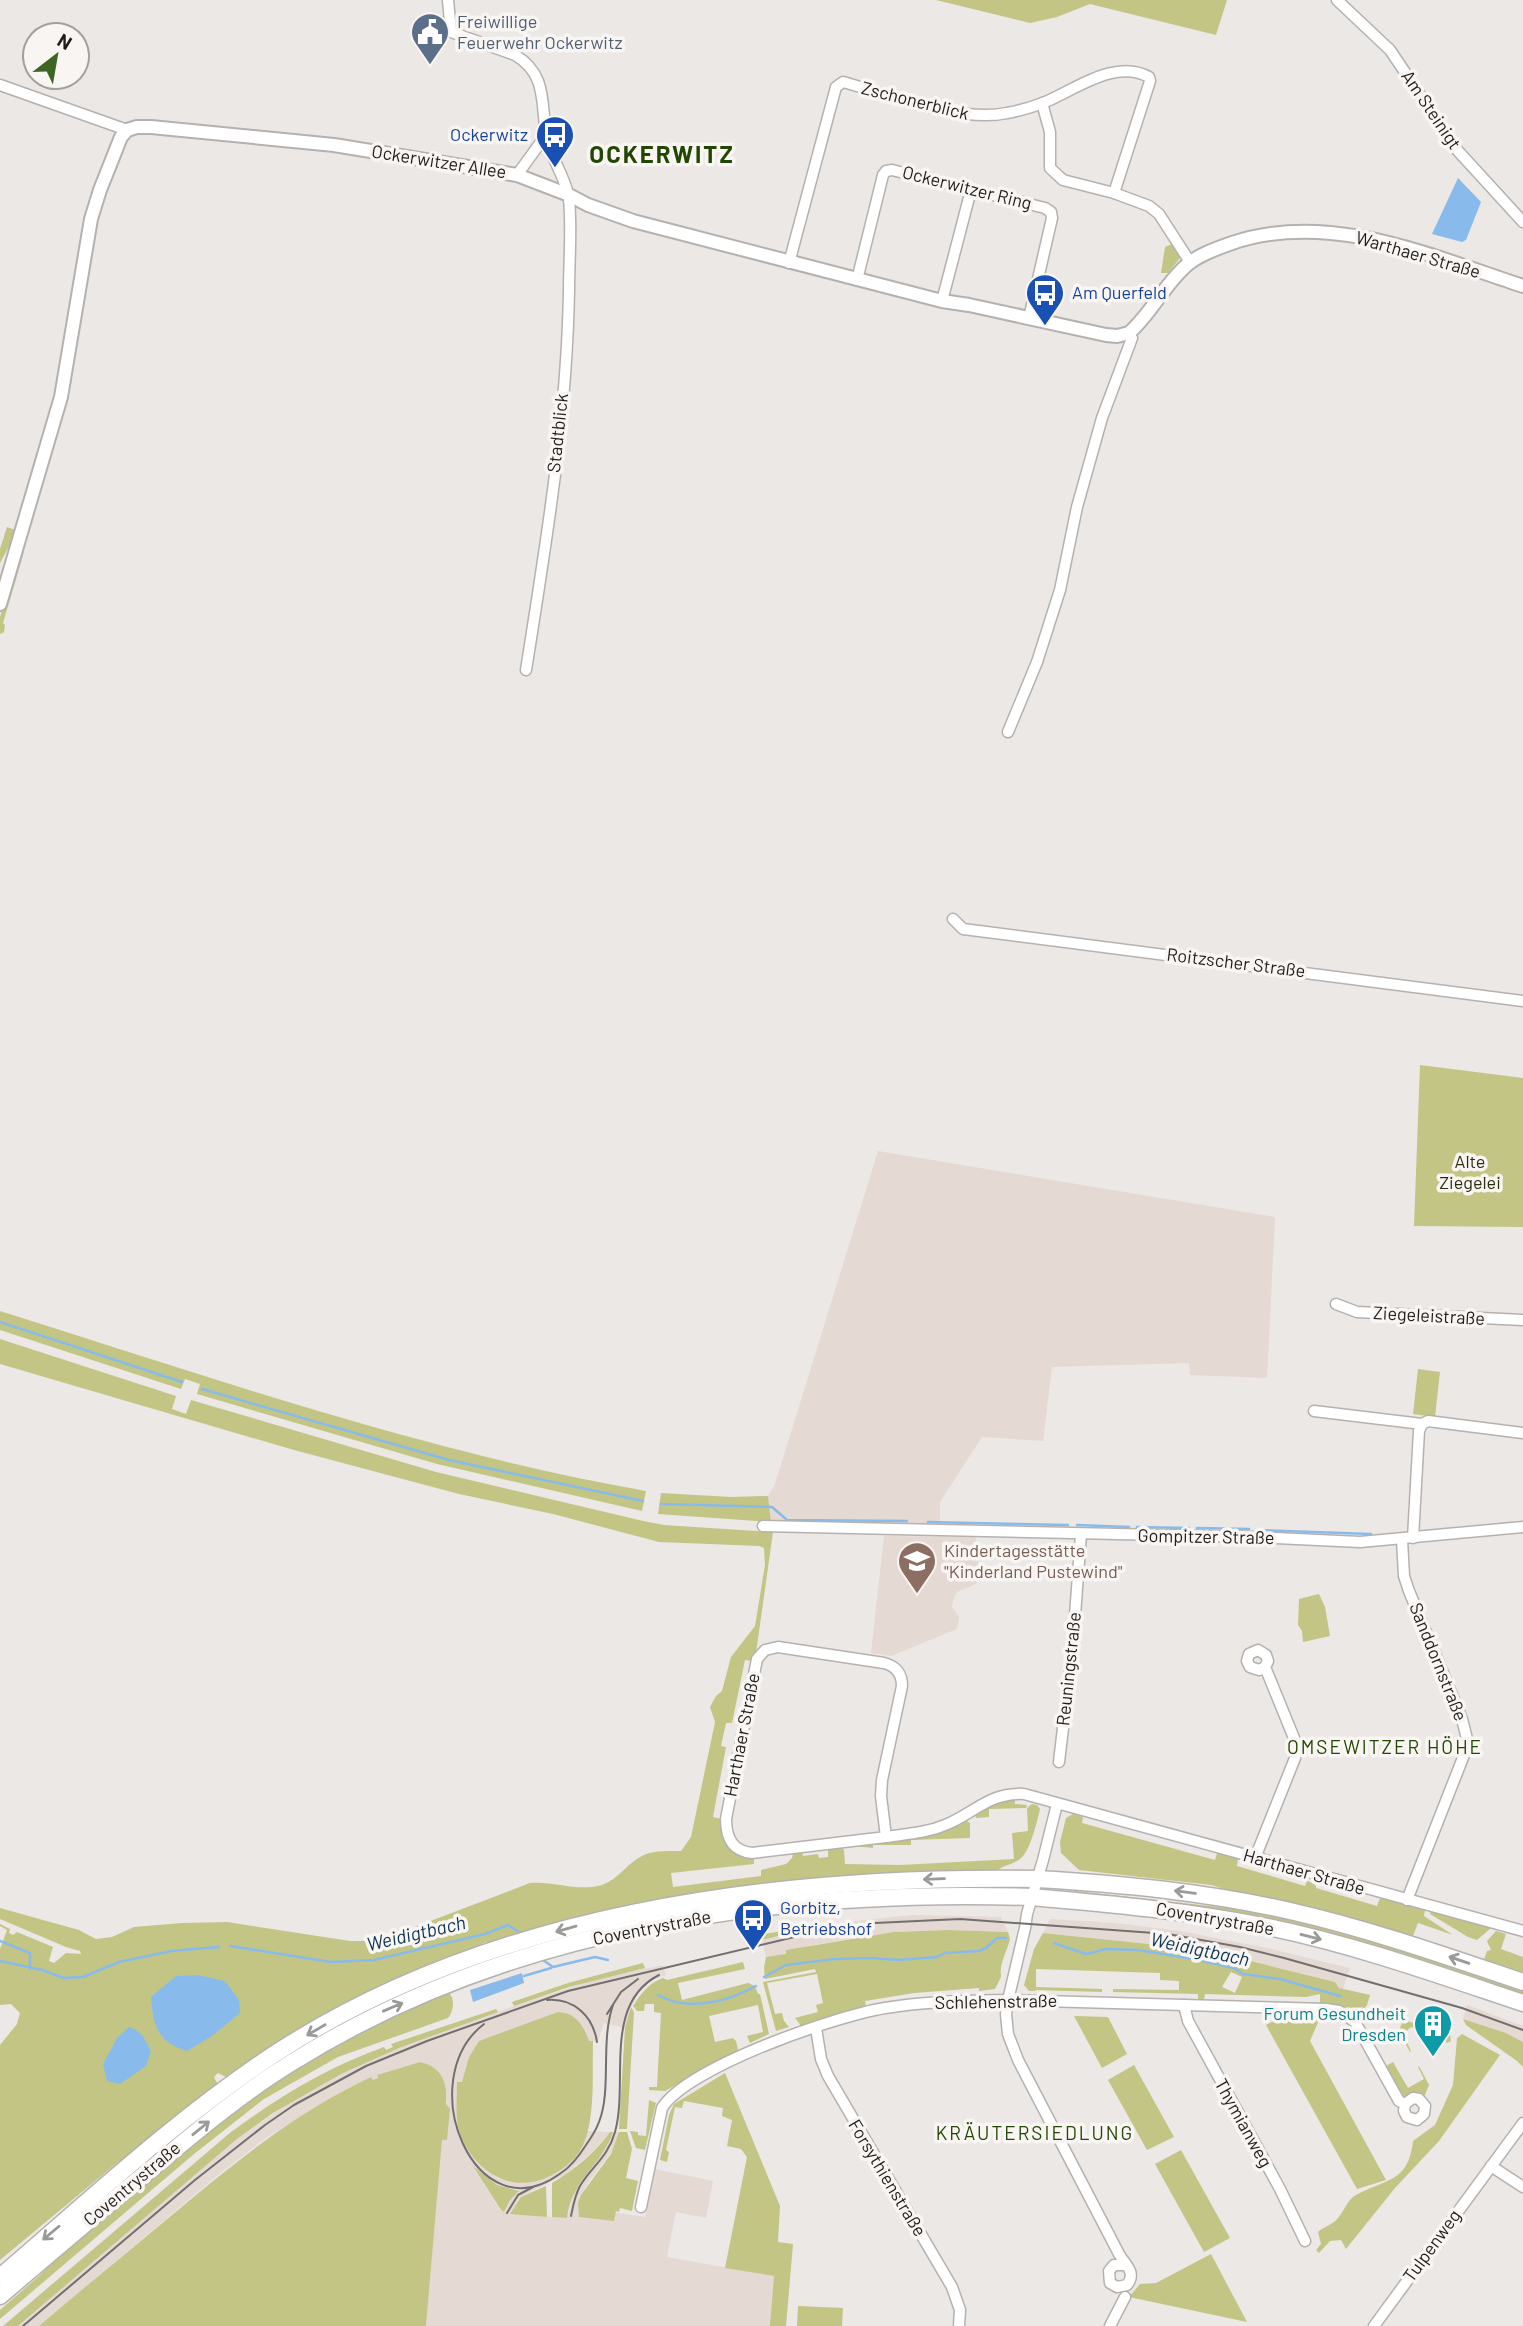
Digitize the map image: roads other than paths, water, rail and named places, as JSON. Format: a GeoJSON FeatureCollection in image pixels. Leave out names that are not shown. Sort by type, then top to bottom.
{"type":"FeatureCollection","features":[{"type":"Feature","properties":{"kind":"main road","name":"Coventrystraße"},"geometry":{"type":"LineString","coordinates":[[0,2277],[159,2141],[274,2054],[375,1998],[443,1968],[594,1921],[705,1901],[859,1882],[939,1878],[1037,1879],[1140,1885],[1216,1896],[1290,1911],[1436,1952],[1523,1982]]}},
{"type":"Feature","properties":{"kind":"main road","name":"Coventrystraße"},"geometry":{"type":"LineString","coordinates":[[0,2296],[237,2099],[291,2063],[381,2012],[450,1982],[527,1956],[599,1937],[735,1912],[861,1899],[1031,1897],[1138,1906],[1269,1928],[1359,1950],[1523,2003]]}},
{"type":"Feature","properties":{"kind":"main road"},"geometry":{"type":"LineString","coordinates":[[0,2270],[24,2256]]}},
{"type":"Feature","properties":{"kind":"street"},"geometry":{"type":"LineString","coordinates":[[448,0],[451,32],[515,54],[531,66],[540,86],[546,135],[569,195]]}},
{"type":"Feature","properties":{"kind":"street","name":"Am Steinigt"},"geometry":{"type":"LineString","coordinates":[[1338,0],[1390,50],[1458,151],[1523,222]]}},
{"type":"Feature","properties":{"kind":"street","name":"Zschonerblick"},"geometry":{"type":"LineString","coordinates":[[789,263],[830,106],[836,87],[844,82],[978,117],[1006,114],[1042,103],[1110,73],[1142,73],[1149,77],[1150,81],[1115,193]]}},
{"type":"Feature","properties":{"kind":"street"},"geometry":{"type":"LineString","coordinates":[[0,85],[127,130],[113,156],[91,219],[61,397],[0,604]]}},
{"type":"Feature","properties":{"kind":"street"},"geometry":{"type":"LineString","coordinates":[[1009,732],[1037,662],[1060,590],[1077,507],[1102,418],[1132,338],[1129,333],[1190,262],[1159,214],[1149,206],[1115,193],[1063,180],[1050,168],[1050,132],[1042,103]]}},
{"type":"Feature","properties":{"kind":"street","name":"Ockerwitzer Allee"},"geometry":{"type":"LineString","coordinates":[[127,130],[137,127],[173,128],[334,145],[517,175],[633,221],[789,263],[942,301],[1106,335],[1129,333]]}},
{"type":"Feature","properties":{"kind":"street"},"geometry":{"type":"LineString","coordinates":[[517,175],[546,135]]}},
{"type":"Feature","properties":{"kind":"street","name":"Ockerwitzer Ring"},"geometry":{"type":"LineString","coordinates":[[857,280],[883,175],[892,170],[1045,208],[1051,212],[1052,218],[1029,318]]}},
{"type":"Feature","properties":{"kind":"street"},"geometry":{"type":"LineString","coordinates":[[942,301],[971,190]]}},
{"type":"Feature","properties":{"kind":"street","name":"Stadtblick"},"geometry":{"type":"LineString","coordinates":[[526,670],[549,527],[568,342],[569,195]]}},
{"type":"Feature","properties":{"kind":"street","name":"Warthaer Straße"},"geometry":{"type":"LineString","coordinates":[[1190,262],[1224,246],[1254,237],[1324,232],[1389,244],[1523,286]]}},
{"type":"Feature","properties":{"kind":"street","name":"Roitzscher Straße"},"geometry":{"type":"LineString","coordinates":[[953,919],[963,929],[1523,1001]]}},
{"type":"Feature","properties":{"kind":"street","name":"Ziegeleistraße"},"geometry":{"type":"LineString","coordinates":[[1336,1304],[1357,1312],[1523,1320]]}},
{"type":"Feature","properties":{"kind":"street"},"geometry":{"type":"LineString","coordinates":[[1314,1411],[1523,1433]]}},
{"type":"Feature","properties":{"kind":"street"},"geometry":{"type":"LineString","coordinates":[[1413,1538],[1419,1431],[1422,1424]]}},
{"type":"Feature","properties":{"kind":"street","name":"Gompitzer Straße"},"geometry":{"type":"LineString","coordinates":[[763,1526],[1254,1537],[1360,1542],[1523,1527]]}},
{"type":"Feature","properties":{"kind":"street","name":"Reuningstraße"},"geometry":{"type":"LineString","coordinates":[[1059,1762],[1073,1643],[1081,1534]]}},
{"type":"Feature","properties":{"kind":"street","name":"Sanddornstraße"},"geometry":{"type":"LineString","coordinates":[[1402,1540],[1404,1576],[1462,1719],[1467,1739],[1465,1755],[1407,1900]]}},
{"type":"Feature","properties":{"kind":"street","name":"Harthaer Straße"},"geometry":{"type":"LineString","coordinates":[[886,1837],[881,1796],[902,1686],[899,1672],[891,1665],[861,1659],[778,1647],[765,1650],[757,1659],[726,1819],[727,1836],[733,1846],[745,1852],[752,1853],[886,1837],[927,1831],[945,1825],[995,1796],[1024,1794],[1523,1931]]}},
{"type":"Feature","properties":{"kind":"street"},"geometry":{"type":"LineString","coordinates":[[1255,1858],[1295,1758],[1296,1748],[1265,1667]]}},
{"type":"Feature","properties":{"kind":"street"},"geometry":{"type":"LineString","coordinates":[[1057,1804],[1031,1897],[1008,2000],[1008,2034],[1015,2054],[1125,2265]]}},
{"type":"Feature","properties":{"kind":"street","name":"Schlehenstraße"},"geometry":{"type":"LineString","coordinates":[[641,2207],[662,2108],[668,2098],[717,2067],[782,2039],[881,2009],[957,2000],[1008,2000],[1339,2011],[1355,2022],[1399,2101],[1405,2104]]}},
{"type":"Feature","properties":{"kind":"street","name":"Thymianweg"},"geometry":{"type":"LineString","coordinates":[[1184,2005],[1188,2021],[1305,2241]]}},
{"type":"Feature","properties":{"kind":"street","name":"Forsythienstraße"},"geometry":{"type":"LineString","coordinates":[[816,2028],[821,2059],[828,2077],[952,2287],[960,2310],[959,2326]]}},
{"type":"Feature","properties":{"kind":"street","name":"Tulpenweg"},"geometry":{"type":"LineString","coordinates":[[1374,2326],[1523,2123]]}},
{"type":"Feature","properties":{"kind":"street"},"geometry":{"type":"LineString","coordinates":[[1491,2166],[1523,2187]]}},
{"type":"Feature","properties":{"kind":"street"},"geometry":{"type":"LineString","coordinates":[[1110,2326],[1125,2297]]}},
{"type":"Feature","properties":{"kind":"water"},"geometry":{"type":"Polygon","coordinates":[[[1458,178],[1481,202],[1466,240],[1462,242],[1432,234],[1458,178]]]}},
{"type":"Feature","properties":{"kind":"water"},"geometry":{"type":"Polygon","coordinates":[[[522,1973],[524,1983],[473,2002],[470,1990],[522,1973]]]}},
{"type":"Feature","properties":{"kind":"water"},"geometry":{"type":"Polygon","coordinates":[[[198,1975],[225,1981],[239,2000],[240,2013],[212,2036],[187,2051],[169,2043],[158,2031],[151,1997],[176,1976],[198,1975]]]}},
{"type":"Feature","properties":{"kind":"water"},"geometry":{"type":"Polygon","coordinates":[[[129,2027],[140,2033],[151,2051],[146,2066],[120,2084],[107,2081],[103,2064],[117,2038],[129,2027]]]}},
{"type":"Feature","properties":{"kind":"waterway"},"geometry":{"type":"LineString","coordinates":[[0,1322],[182,1382]]}},
{"type":"Feature","properties":{"kind":"waterway"},"geometry":{"type":"LineString","coordinates":[[202,1389],[449,1460],[643,1501]]}},
{"type":"Feature","properties":{"kind":"waterway"},"geometry":{"type":"LineString","coordinates":[[661,1504],[772,1507],[787,1520],[907,1521]]}},
{"type":"Feature","properties":{"kind":"waterway"},"geometry":{"type":"LineString","coordinates":[[928,1522],[1068,1525]]}},
{"type":"Feature","properties":{"kind":"waterway"},"geometry":{"type":"LineString","coordinates":[[1077,1525],[1129,1527]]}},
{"type":"Feature","properties":{"kind":"waterway"},"geometry":{"type":"LineString","coordinates":[[1137,1527],[1189,1528]]}},
{"type":"Feature","properties":{"kind":"waterway"},"geometry":{"type":"LineString","coordinates":[[1197,1528],[1249,1529]]}},
{"type":"Feature","properties":{"kind":"waterway"},"geometry":{"type":"LineString","coordinates":[[1257,1530],[1371,1534]]}},
{"type":"Feature","properties":{"kind":"waterway","name":"Weidigtbach"},"geometry":{"type":"LineString","coordinates":[[230,1946],[331,1962],[374,1960],[485,1934],[508,1925],[521,1933]]}},
{"type":"Feature","properties":{"kind":"waterway","name":"Weidigtbach"},"geometry":{"type":"LineString","coordinates":[[764,1977],[786,1965],[835,1959],[898,1960],[979,1951],[997,1938],[1006,1938]]}},
{"type":"Feature","properties":{"kind":"waterway"},"geometry":{"type":"LineString","coordinates":[[0,1941],[30,1953],[30,1969]]}},
{"type":"Feature","properties":{"kind":"waterway","name":"Weidigtbach"},"geometry":{"type":"LineString","coordinates":[[1054,1943],[1086,1954],[1106,1949],[1138,1950],[1194,1959],[1234,1968],[1243,1974],[1280,1979],[1340,1996]]}},
{"type":"Feature","properties":{"kind":"waterway","name":"Weidigtbach"},"geometry":{"type":"LineString","coordinates":[[0,1961],[64,1978],[83,1977],[119,1962],[171,1951],[219,1947]]}},
{"type":"Feature","properties":{"kind":"waterway","name":"Weidigtbach"},"geometry":{"type":"LineString","coordinates":[[543,1960],[553,1967],[595,1957],[608,1960]]}},
{"type":"Feature","properties":{"kind":"waterway"},"geometry":{"type":"LineString","coordinates":[[524,1976],[551,1968]]}},
{"type":"Feature","properties":{"kind":"waterway","name":"Weidigtbach"},"geometry":{"type":"LineString","coordinates":[[658,1995],[682,2003],[707,2003],[733,1997],[756,1986]]}},
{"type":"Feature","properties":{"kind":"tram line"},"geometry":{"type":"LineString","coordinates":[[23,2326],[195,2180],[265,2125],[294,2105],[366,2066],[427,2041],[568,1991],[807,1934],[875,1923],[960,1919],[1168,1934],[1284,1958],[1462,2008],[1523,2030]]}},
{"type":"Feature","properties":{"kind":"tram line"},"geometry":{"type":"LineString","coordinates":[[571,2216],[580,2186],[604,2155],[615,2132],[619,2112],[621,2046],[630,2005],[641,1988],[659,1975]]}},
{"type":"Feature","properties":{"kind":"tram line"},"geometry":{"type":"LineString","coordinates":[[607,2014],[621,1992],[638,1979]]}},
{"type":"Feature","properties":{"kind":"tram line"},"geometry":{"type":"LineString","coordinates":[[547,2000],[566,2002],[581,2010],[591,2024],[597,2042]]}},
{"type":"Feature","properties":{"kind":"tram line"},"geometry":{"type":"LineString","coordinates":[[484,2024],[463,2049],[453,2080],[454,2113],[463,2144],[480,2169],[502,2185],[530,2187],[569,2167],[598,2125],[605,2095],[607,2034],[613,2005]]}},
{"type":"Feature","properties":{"kind":"tram line"},"geometry":{"type":"LineString","coordinates":[[507,2213],[518,2195],[533,2187]]}},
{"type":"Feature","properties":{"kind":"place","name":"Freiwillige Feuerwehr Ockerwitz"},"geometry":{"type":"Point","coordinates":[430,66]}},
{"type":"Feature","properties":{"kind":"place","name":"Ockerwitz"},"geometry":{"type":"Point","coordinates":[555,169]}},
{"type":"Feature","properties":{"kind":"place","name":"Am Querfeld"},"geometry":{"type":"Point","coordinates":[1045,327]}},
{"type":"Feature","properties":{"kind":"place","name":"Kindertagesstätte \"Kinderland Pustewind\""},"geometry":{"type":"Point","coordinates":[917,1595]}},
{"type":"Feature","properties":{"kind":"place","name":"Gorbitz, Betriebshof"},"geometry":{"type":"Point","coordinates":[753,1952]}},
{"type":"Feature","properties":{"kind":"place","name":"Forum Gesundheit Dresden"},"geometry":{"type":"Point","coordinates":[1433,2058]}},
{"type":"Feature","properties":{"kind":"district","name":"OCKERWITZ"},"geometry":{"type":"Point","coordinates":[662,155]}},
{"type":"Feature","properties":{"kind":"district","name":"OMSEWITZER HÖHE"},"geometry":{"type":"Point","coordinates":[1385,1747]}},
{"type":"Feature","properties":{"kind":"district","name":"KRÄUTERSIEDLUNG"},"geometry":{"type":"Point","coordinates":[1035,2133]}},
{"type":"Feature","properties":{"kind":"park label","name":"Alte Ziegelei"},"geometry":{"type":"Point","coordinates":[1470,1172]}}]}
